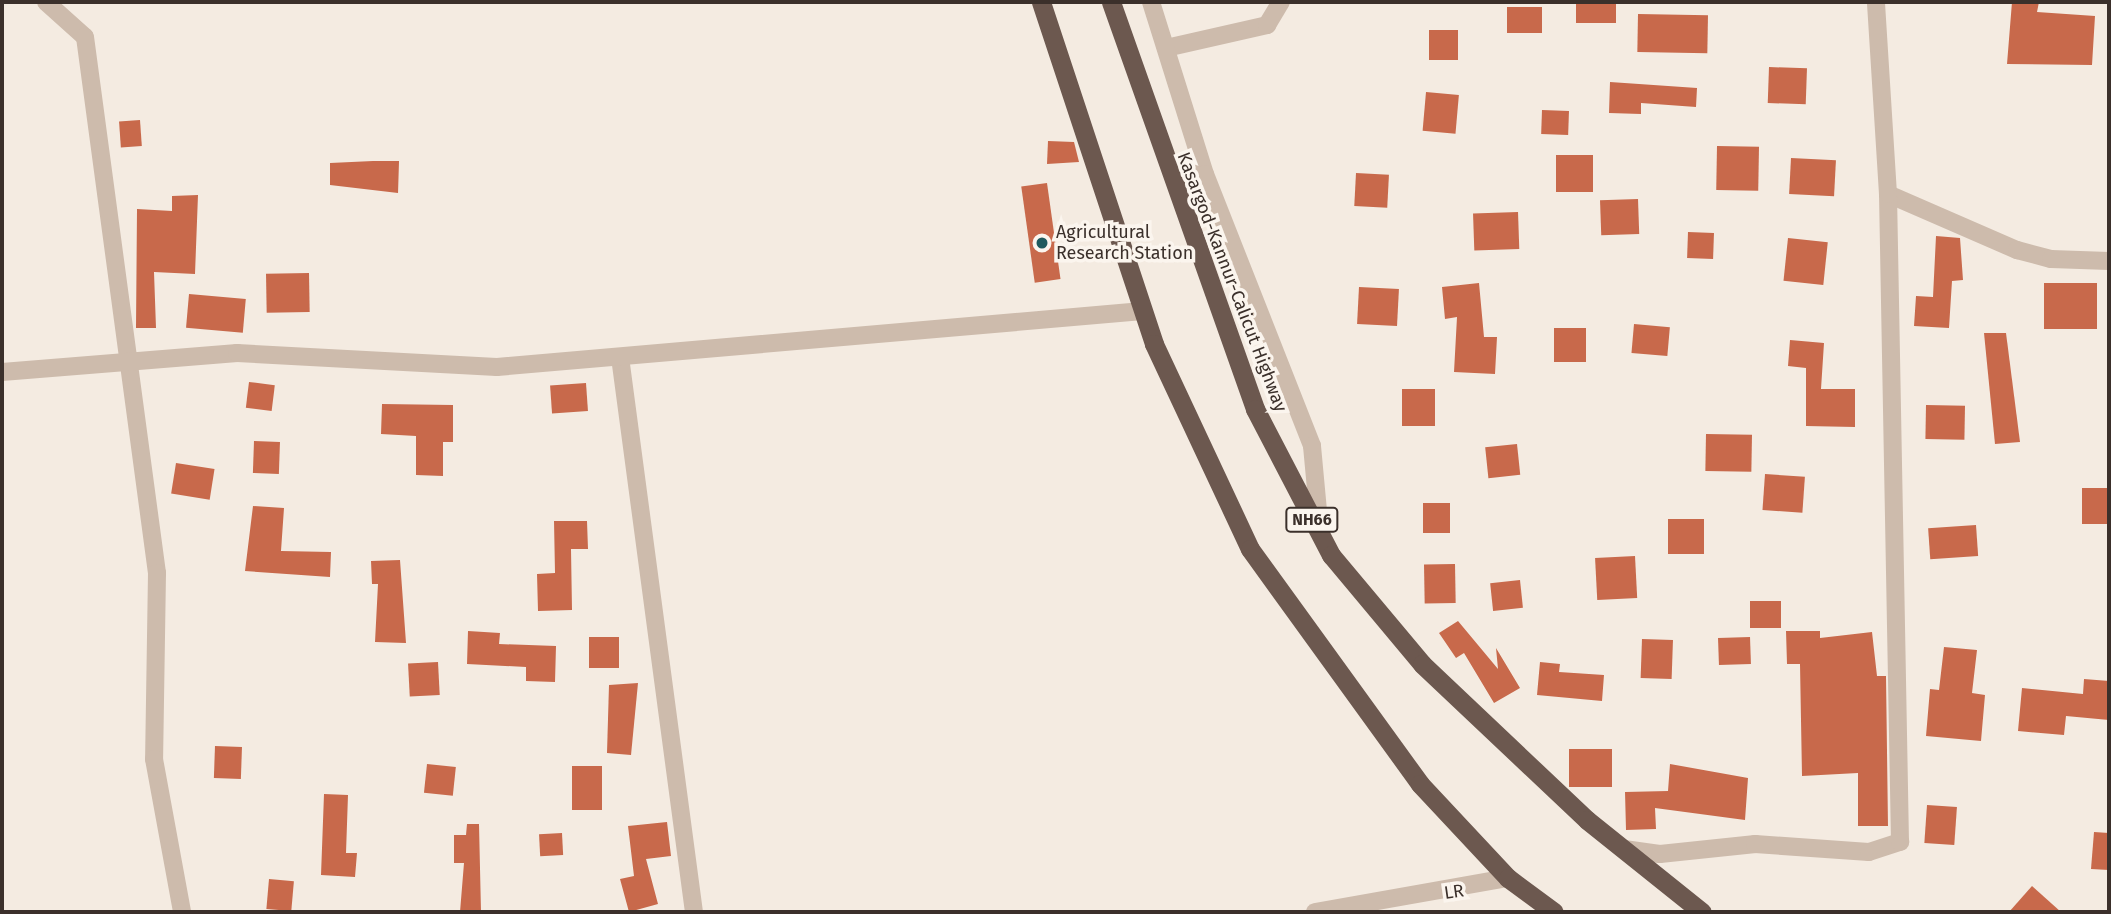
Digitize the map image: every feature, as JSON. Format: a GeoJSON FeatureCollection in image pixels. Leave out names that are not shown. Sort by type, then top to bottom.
{"type":"FeatureCollection","features":[{"type":"Feature","properties":{"kind":"highway"},"geometry":{"type":"LineString","coordinates":[[1041,2],[1143,311],[1250,549],[1420,784],[1508,878],[1554,912]]}},
{"type":"Feature","properties":{"kind":"highway","name":"Kasargod-Kannur-Calicut Highway"},"geometry":{"type":"LineString","coordinates":[[1111,2],[1255,409],[1320,534],[1422,664],[1624,849],[1702,912]]}},
{"type":"Feature","properties":{"kind":"street"},"geometry":{"type":"LineString","coordinates":[[46,2],[85,37],[157,573],[154,759],[182,912]]}},
{"type":"Feature","properties":{"kind":"street"},"geometry":{"type":"LineString","coordinates":[[1151,2],[1205,174],[1312,446],[1320,534]]}},
{"type":"Feature","properties":{"kind":"street"},"geometry":{"type":"LineString","coordinates":[[1166,48],[1267,25],[1281,2]]}},
{"type":"Feature","properties":{"kind":"street"},"geometry":{"type":"LineString","coordinates":[[1624,849],[1660,854],[1755,844],[1869,852],[1900,842],[1888,194],[1877,2]]}},
{"type":"Feature","properties":{"kind":"street"},"geometry":{"type":"LineString","coordinates":[[1888,194],[2017,250],[2050,259],[2109,261]]}},
{"type":"Feature","properties":{"kind":"street"},"geometry":{"type":"LineString","coordinates":[[2,372],[237,353],[497,367],[1143,311]]}},
{"type":"Feature","properties":{"kind":"street"},"geometry":{"type":"LineString","coordinates":[[620,358],[694,912]]}},
{"type":"Feature","properties":{"kind":"street","name":"LR"},"geometry":{"type":"LineString","coordinates":[[1315,912],[1396,906],[1508,878]]}},
{"type":"Feature","properties":{"kind":"building"},"geometry":{"type":"Polygon","coordinates":[[[1576,2],[1616,2],[1616,23],[1576,23],[1576,2]]]}},
{"type":"Feature","properties":{"kind":"building"},"geometry":{"type":"Polygon","coordinates":[[[2012,2],[2039,2],[2037,12],[2095,16],[2092,65],[2007,64],[2012,2]]]}},
{"type":"Feature","properties":{"kind":"building"},"geometry":{"type":"Polygon","coordinates":[[[1507,7],[1542,7],[1542,33],[1507,33],[1507,7]]]}},
{"type":"Feature","properties":{"kind":"building"},"geometry":{"type":"Polygon","coordinates":[[[1638,14],[1708,15],[1707,53],[1637,52],[1638,14]]]}},
{"type":"Feature","properties":{"kind":"building"},"geometry":{"type":"Polygon","coordinates":[[[1429,30],[1458,30],[1458,60],[1429,60],[1429,30]]]}},
{"type":"Feature","properties":{"kind":"building"},"geometry":{"type":"Polygon","coordinates":[[[1769,67],[1807,68],[1806,104],[1768,103],[1769,67]]]}},
{"type":"Feature","properties":{"kind":"building"},"geometry":{"type":"Polygon","coordinates":[[[1610,82],[1697,88],[1696,107],[1641,103],[1641,114],[1609,113],[1610,82]]]}},
{"type":"Feature","properties":{"kind":"building"},"geometry":{"type":"Polygon","coordinates":[[[1426,92],[1459,95],[1455,134],[1423,131],[1426,92]]]}},
{"type":"Feature","properties":{"kind":"building"},"geometry":{"type":"Polygon","coordinates":[[[1542,110],[1569,111],[1568,135],[1541,134],[1542,110]]]}},
{"type":"Feature","properties":{"kind":"building"},"geometry":{"type":"Polygon","coordinates":[[[140,120],[142,146],[121,147],[119,121],[140,120]]]}},
{"type":"Feature","properties":{"kind":"building"},"geometry":{"type":"Polygon","coordinates":[[[1048,141],[1074,142],[1079,162],[1047,164],[1048,141]]]}},
{"type":"Feature","properties":{"kind":"building"},"geometry":{"type":"Polygon","coordinates":[[[1717,146],[1759,147],[1758,191],[1716,190],[1717,146]]]}},
{"type":"Feature","properties":{"kind":"building"},"geometry":{"type":"Polygon","coordinates":[[[1556,155],[1593,155],[1593,192],[1556,192],[1556,155]]]}},
{"type":"Feature","properties":{"kind":"building"},"geometry":{"type":"Polygon","coordinates":[[[1791,158],[1836,160],[1834,196],[1789,194],[1791,158]]]}},
{"type":"Feature","properties":{"kind":"building"},"geometry":{"type":"Polygon","coordinates":[[[399,161],[398,193],[330,185],[330,163],[399,161]]]}},
{"type":"Feature","properties":{"kind":"building"},"geometry":{"type":"Polygon","coordinates":[[[1356,173],[1389,175],[1387,208],[1354,206],[1356,173]]]}},
{"type":"Feature","properties":{"kind":"building","name":"Agricultural Research Station"},"geometry":{"type":"Polygon","coordinates":[[[1047,183],[1060,279],[1035,283],[1021,187],[1047,183]]]}},
{"type":"Feature","properties":{"kind":"building"},"geometry":{"type":"Polygon","coordinates":[[[198,195],[195,274],[154,272],[156,328],[136,328],[137,209],[172,211],[172,196],[198,195]]]}},
{"type":"Feature","properties":{"kind":"building"},"geometry":{"type":"Polygon","coordinates":[[[1638,199],[1639,234],[1601,235],[1600,200],[1638,199]]]}},
{"type":"Feature","properties":{"kind":"building"},"geometry":{"type":"Polygon","coordinates":[[[1518,212],[1519,249],[1474,251],[1473,214],[1518,212]]]}},
{"type":"Feature","properties":{"kind":"building"},"geometry":{"type":"Polygon","coordinates":[[[1688,232],[1714,233],[1713,259],[1687,258],[1688,232]]]}},
{"type":"Feature","properties":{"kind":"building"},"geometry":{"type":"Polygon","coordinates":[[[1936,236],[1960,238],[1963,280],[1952,281],[1949,328],[1914,326],[1916,296],[1933,297],[1936,236]]]}},
{"type":"Feature","properties":{"kind":"building"},"geometry":{"type":"Polygon","coordinates":[[[1788,238],[1828,242],[1823,285],[1784,281],[1788,238]]]}},
{"type":"Feature","properties":{"kind":"building"},"geometry":{"type":"Polygon","coordinates":[[[309,273],[310,312],[267,313],[266,274],[309,273]]]}},
{"type":"Feature","properties":{"kind":"building"},"geometry":{"type":"Polygon","coordinates":[[[1479,283],[1484,337],[1497,337],[1495,374],[1454,372],[1457,317],[1445,319],[1442,287],[1479,283]]]}},
{"type":"Feature","properties":{"kind":"building"},"geometry":{"type":"Polygon","coordinates":[[[2044,283],[2097,283],[2097,329],[2044,329],[2044,283]]]}},
{"type":"Feature","properties":{"kind":"building"},"geometry":{"type":"Polygon","coordinates":[[[1359,287],[1399,289],[1397,326],[1357,324],[1359,287]]]}},
{"type":"Feature","properties":{"kind":"building"},"geometry":{"type":"Polygon","coordinates":[[[189,294],[246,299],[243,333],[186,328],[189,294]]]}},
{"type":"Feature","properties":{"kind":"building"},"geometry":{"type":"Polygon","coordinates":[[[1634,324],[1670,327],[1667,356],[1631,353],[1634,324]]]}},
{"type":"Feature","properties":{"kind":"building"},"geometry":{"type":"Polygon","coordinates":[[[1554,328],[1586,328],[1586,362],[1554,362],[1554,328]]]}},
{"type":"Feature","properties":{"kind":"building"},"geometry":{"type":"Polygon","coordinates":[[[1984,333],[2006,333],[2020,442],[1995,444],[1984,333]]]}},
{"type":"Feature","properties":{"kind":"building"},"geometry":{"type":"Polygon","coordinates":[[[1790,340],[1824,343],[1821,389],[1855,389],[1855,427],[1806,426],[1806,368],[1788,366],[1790,340]]]}},
{"type":"Feature","properties":{"kind":"building"},"geometry":{"type":"Polygon","coordinates":[[[249,382],[275,385],[272,411],[246,408],[249,382]]]}},
{"type":"Feature","properties":{"kind":"building"},"geometry":{"type":"Polygon","coordinates":[[[586,383],[588,411],[552,413],[550,386],[586,383]]]}},
{"type":"Feature","properties":{"kind":"building"},"geometry":{"type":"Polygon","coordinates":[[[1402,389],[1435,389],[1435,426],[1402,426],[1402,389]]]}},
{"type":"Feature","properties":{"kind":"building"},"geometry":{"type":"Polygon","coordinates":[[[382,404],[453,405],[453,442],[443,442],[443,476],[416,475],[416,436],[381,434],[382,404]]]}},
{"type":"Feature","properties":{"kind":"building"},"geometry":{"type":"Polygon","coordinates":[[[1926,405],[1965,406],[1964,440],[1925,439],[1926,405]]]}},
{"type":"Feature","properties":{"kind":"building"},"geometry":{"type":"Polygon","coordinates":[[[1706,434],[1752,435],[1751,472],[1705,471],[1706,434]]]}},
{"type":"Feature","properties":{"kind":"building"},"geometry":{"type":"Polygon","coordinates":[[[254,441],[280,442],[279,474],[253,473],[254,441]]]}},
{"type":"Feature","properties":{"kind":"building"},"geometry":{"type":"Polygon","coordinates":[[[1517,444],[1520,475],[1488,478],[1485,447],[1517,444]]]}},
{"type":"Feature","properties":{"kind":"building"},"geometry":{"type":"Polygon","coordinates":[[[176,463],[215,469],[210,500],[171,494],[176,463]]]}},
{"type":"Feature","properties":{"kind":"building"},"geometry":{"type":"Polygon","coordinates":[[[1765,474],[1805,477],[1802,513],[1762,510],[1765,474]]]}},
{"type":"Feature","properties":{"kind":"building"},"geometry":{"type":"Polygon","coordinates":[[[2082,488],[2109,488],[2109,524],[2082,524],[2082,488]]]}},
{"type":"Feature","properties":{"kind":"building"},"geometry":{"type":"Polygon","coordinates":[[[1423,503],[1450,503],[1450,533],[1423,533],[1423,503]]]}},
{"type":"Feature","properties":{"kind":"building"},"geometry":{"type":"Polygon","coordinates":[[[253,506],[284,508],[281,551],[331,552],[330,577],[245,571],[253,506]]]}},
{"type":"Feature","properties":{"kind":"building"},"geometry":{"type":"Polygon","coordinates":[[[1668,519],[1704,519],[1704,554],[1668,554],[1668,519]]]}},
{"type":"Feature","properties":{"kind":"building"},"geometry":{"type":"Polygon","coordinates":[[[554,521],[587,521],[588,549],[571,549],[572,610],[538,611],[537,574],[555,573],[554,521]]]}},
{"type":"Feature","properties":{"kind":"building"},"geometry":{"type":"Polygon","coordinates":[[[1976,525],[1978,556],[1930,559],[1928,528],[1976,525]]]}},
{"type":"Feature","properties":{"kind":"building"},"geometry":{"type":"Polygon","coordinates":[[[1635,556],[1637,598],[1597,600],[1595,558],[1635,556]]]}},
{"type":"Feature","properties":{"kind":"building"},"geometry":{"type":"Polygon","coordinates":[[[400,560],[406,643],[375,642],[378,584],[372,584],[371,561],[400,560]]]}},
{"type":"Feature","properties":{"kind":"building"},"geometry":{"type":"Polygon","coordinates":[[[1455,564],[1456,603],[1425,604],[1424,565],[1455,564]]]}},
{"type":"Feature","properties":{"kind":"building"},"geometry":{"type":"Polygon","coordinates":[[[1520,580],[1523,608],[1493,611],[1490,583],[1520,580]]]}},
{"type":"Feature","properties":{"kind":"building"},"geometry":{"type":"Polygon","coordinates":[[[1750,601],[1781,601],[1781,628],[1750,628],[1750,601]]]}},
{"type":"Feature","properties":{"kind":"building"},"geometry":{"type":"Polygon","coordinates":[[[1458,621],[1498,669],[1496,648],[1520,688],[1494,703],[1464,653],[1456,658],[1439,633],[1458,621]]]}},
{"type":"Feature","properties":{"kind":"building"},"geometry":{"type":"Polygon","coordinates":[[[468,631],[500,633],[499,644],[556,646],[555,682],[526,681],[526,667],[467,664],[468,631]]]}},
{"type":"Feature","properties":{"kind":"building"},"geometry":{"type":"Polygon","coordinates":[[[1786,631],[1820,631],[1820,638],[1872,632],[1877,676],[1886,676],[1888,826],[1858,826],[1858,773],[1802,776],[1800,664],[1787,664],[1786,631]]]}},
{"type":"Feature","properties":{"kind":"building"},"geometry":{"type":"Polygon","coordinates":[[[589,637],[619,637],[619,668],[589,668],[589,637]]]}},
{"type":"Feature","properties":{"kind":"building"},"geometry":{"type":"Polygon","coordinates":[[[1750,637],[1751,664],[1719,665],[1718,638],[1750,637]]]}},
{"type":"Feature","properties":{"kind":"building"},"geometry":{"type":"Polygon","coordinates":[[[1642,639],[1673,640],[1672,679],[1641,678],[1642,639]]]}},
{"type":"Feature","properties":{"kind":"building"},"geometry":{"type":"Polygon","coordinates":[[[1944,647],[1977,650],[1972,693],[1985,695],[1981,741],[1926,736],[1930,689],[1939,690],[1944,647]]]}},
{"type":"Feature","properties":{"kind":"building"},"geometry":{"type":"Polygon","coordinates":[[[438,662],[440,695],[410,697],[408,664],[438,662]]]}},
{"type":"Feature","properties":{"kind":"building"},"geometry":{"type":"Polygon","coordinates":[[[1540,662],[1560,664],[1559,672],[1604,675],[1602,701],[1537,695],[1540,662]]]}},
{"type":"Feature","properties":{"kind":"building"},"geometry":{"type":"Polygon","coordinates":[[[2084,679],[2109,681],[2109,720],[2066,716],[2064,735],[2018,731],[2022,688],[2083,694],[2084,679]]]}},
{"type":"Feature","properties":{"kind":"building"},"geometry":{"type":"Polygon","coordinates":[[[638,683],[631,755],[607,753],[609,685],[638,683]]]}},
{"type":"Feature","properties":{"kind":"building"},"geometry":{"type":"Polygon","coordinates":[[[215,746],[242,747],[241,779],[214,778],[215,746]]]}},
{"type":"Feature","properties":{"kind":"building"},"geometry":{"type":"Polygon","coordinates":[[[1569,749],[1612,749],[1612,787],[1569,787],[1569,749]]]}},
{"type":"Feature","properties":{"kind":"building"},"geometry":{"type":"Polygon","coordinates":[[[427,764],[456,767],[453,796],[424,793],[427,764]]]}},
{"type":"Feature","properties":{"kind":"building"},"geometry":{"type":"Polygon","coordinates":[[[1670,764],[1748,778],[1745,820],[1655,808],[1656,829],[1626,830],[1625,792],[1668,791],[1670,764]]]}},
{"type":"Feature","properties":{"kind":"building"},"geometry":{"type":"Polygon","coordinates":[[[572,766],[602,766],[602,810],[572,810],[572,766]]]}},
{"type":"Feature","properties":{"kind":"building"},"geometry":{"type":"Polygon","coordinates":[[[324,794],[348,795],[346,853],[357,853],[355,877],[321,875],[324,794]]]}},
{"type":"Feature","properties":{"kind":"building"},"geometry":{"type":"Polygon","coordinates":[[[1927,805],[1957,807],[1954,845],[1924,843],[1927,805]]]}},
{"type":"Feature","properties":{"kind":"building"},"geometry":{"type":"Polygon","coordinates":[[[667,822],[671,856],[646,859],[658,904],[629,912],[620,879],[634,876],[628,826],[667,822]]]}},
{"type":"Feature","properties":{"kind":"building"},"geometry":{"type":"Polygon","coordinates":[[[467,824],[479,824],[481,912],[460,912],[464,863],[454,863],[454,835],[466,835],[467,824]]]}},
{"type":"Feature","properties":{"kind":"building"},"geometry":{"type":"Polygon","coordinates":[[[2094,832],[2109,833],[2109,870],[2091,869],[2094,832]]]}},
{"type":"Feature","properties":{"kind":"building"},"geometry":{"type":"Polygon","coordinates":[[[562,833],[563,855],[540,856],[539,834],[562,833]]]}},
{"type":"Feature","properties":{"kind":"building"},"geometry":{"type":"Polygon","coordinates":[[[269,879],[294,881],[291,911],[266,909],[269,879]]]}},
{"type":"Feature","properties":{"kind":"building"},"geometry":{"type":"Polygon","coordinates":[[[2032,886],[2061,912],[2009,912],[2032,886]]]}},
{"type":"Feature","properties":{"kind":"place","name":"Agricultural Research Station"},"geometry":{"type":"Point","coordinates":[1042,243]}}]}
